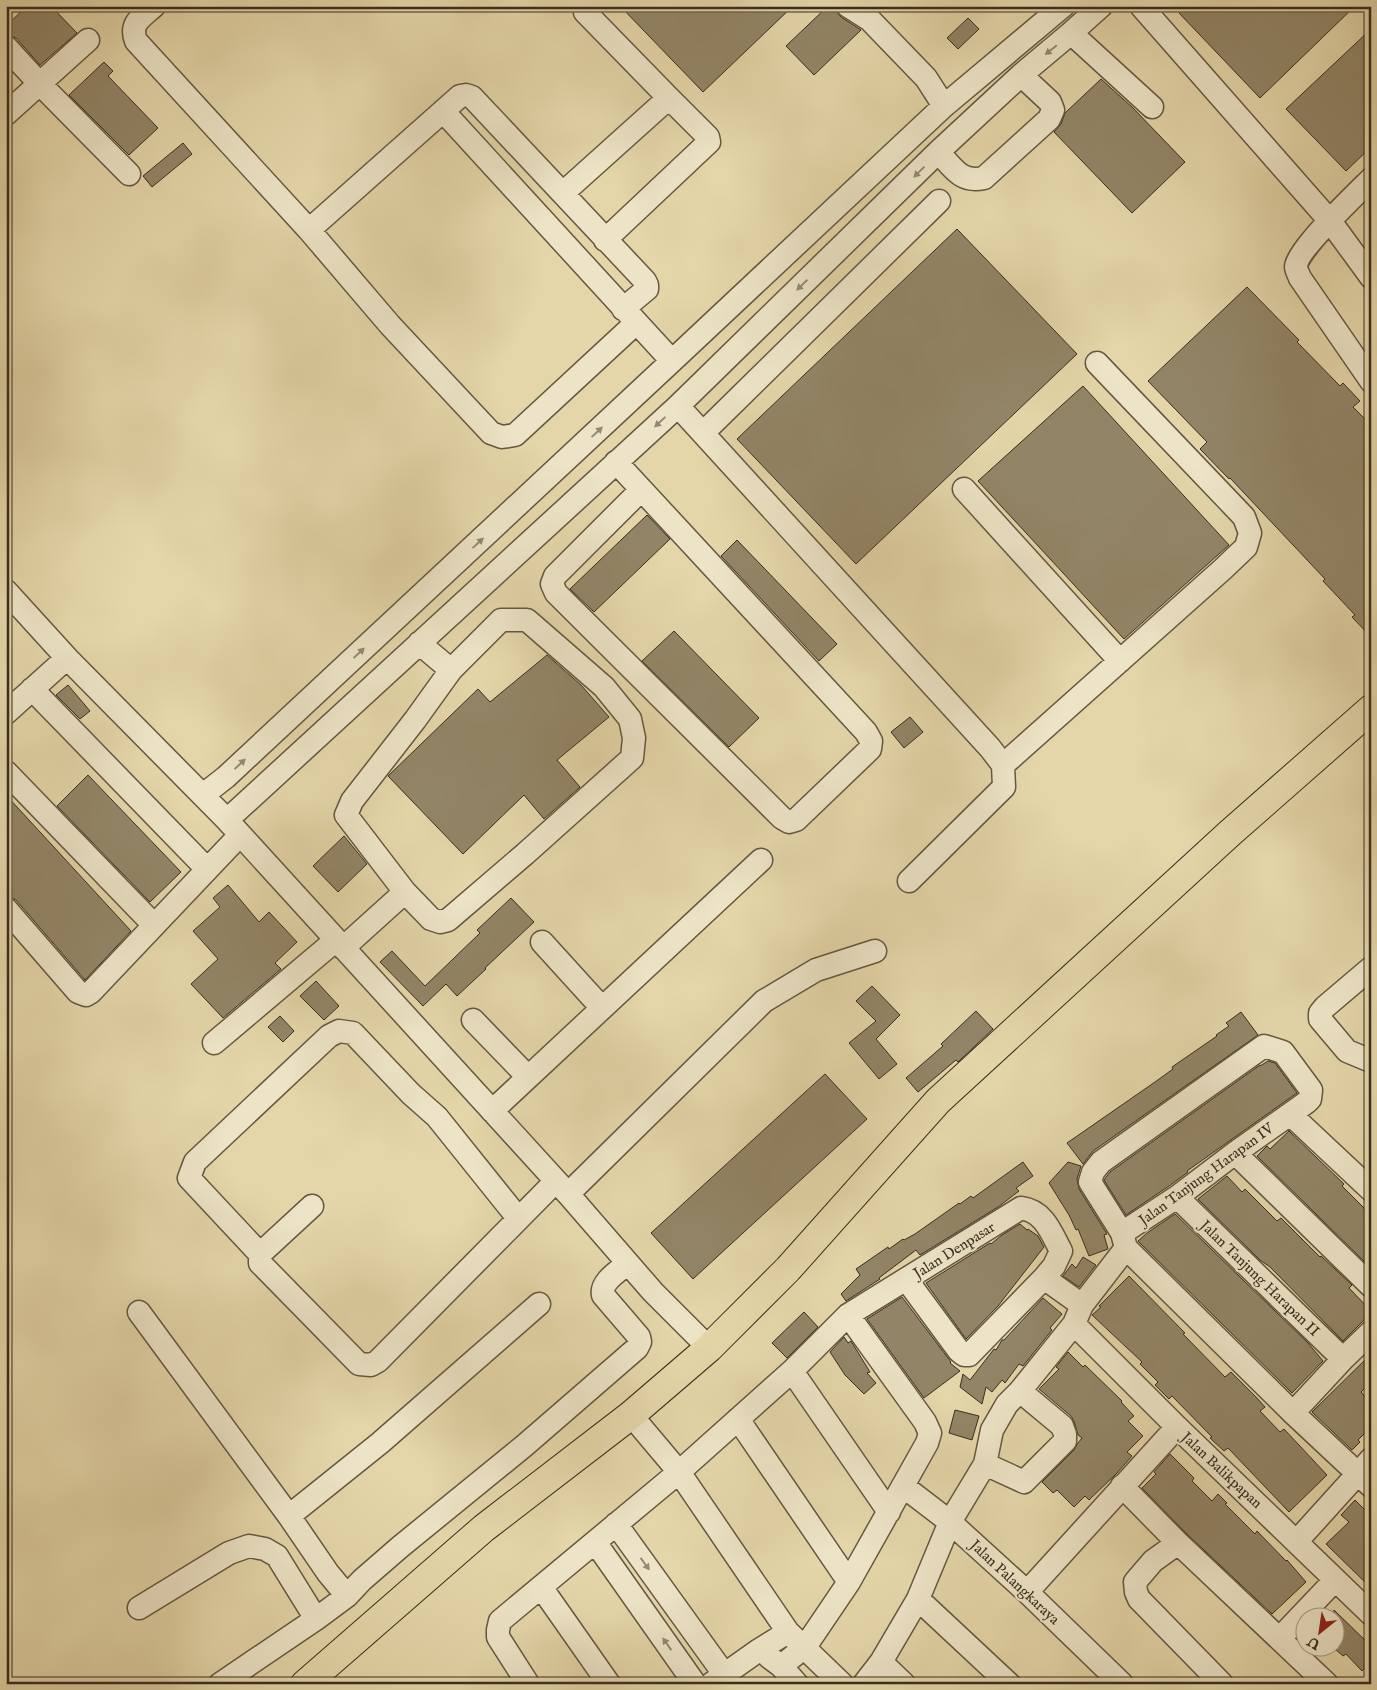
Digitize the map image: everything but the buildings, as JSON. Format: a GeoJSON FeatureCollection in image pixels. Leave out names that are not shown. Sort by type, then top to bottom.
{"type":"FeatureCollection","features":[{"type":"Feature","properties":{"kind":"main road"},"geometry":{"type":"LineString","coordinates":[[305,1684],[484,1528],[638,1424],[709,1348],[788,1269],[938,1101],[1230,833],[1371,709]]}},
{"type":"Feature","properties":{"kind":"street"},"geometry":{"type":"LineString","coordinates":[[154,6],[134,25],[133,33],[136,41],[309,230],[390,325],[492,433],[502,437],[515,435],[630,316],[647,289],[647,285],[563,193],[472,97],[466,95],[460,96],[309,230]]}},
{"type":"Feature","properties":{"kind":"street"},"geometry":{"type":"LineString","coordinates":[[848,6],[870,20],[926,78],[944,106]]}},
{"type":"Feature","properties":{"kind":"street"},"geometry":{"type":"LineString","coordinates":[[203,796],[234,770],[944,106],[1063,6]]}},
{"type":"Feature","properties":{"kind":"street"},"geometry":{"type":"LineString","coordinates":[[7,911],[78,992],[86,995],[91,992],[207,869],[233,828],[419,643],[678,406],[938,152],[1021,75],[1071,34],[1101,6]]}},
{"type":"Feature","properties":{"kind":"street"},"geometry":{"type":"LineString","coordinates":[[1141,6],[1330,221],[1371,277]]}},
{"type":"Feature","properties":{"kind":"street"},"geometry":{"type":"LineString","coordinates":[[585,12],[708,137],[709,142],[605,240]]}},
{"type":"Feature","properties":{"kind":"street"},"geometry":{"type":"LineString","coordinates":[[1071,34],[1152,107]]}},
{"type":"Feature","properties":{"kind":"street"},"geometry":{"type":"LineString","coordinates":[[6,114],[88,40]]}},
{"type":"Feature","properties":{"kind":"street"},"geometry":{"type":"LineString","coordinates":[[6,47],[129,174]]}},
{"type":"Feature","properties":{"kind":"street"},"geometry":{"type":"LineString","coordinates":[[938,152],[963,177],[973,180],[984,178],[1049,119],[1052,110],[1050,102],[1021,75]]}},
{"type":"Feature","properties":{"kind":"street"},"geometry":{"type":"LineString","coordinates":[[563,193],[662,104],[666,95]]}},
{"type":"Feature","properties":{"kind":"street"},"geometry":{"type":"LineString","coordinates":[[443,111],[672,361]]}},
{"type":"Feature","properties":{"kind":"street"},"geometry":{"type":"LineString","coordinates":[[1371,179],[1301,254],[1296,266],[1300,278],[1371,381]]}},
{"type":"Feature","properties":{"kind":"street"},"geometry":{"type":"LineString","coordinates":[[703,433],[939,201]]}},
{"type":"Feature","properties":{"kind":"street"},"geometry":{"type":"LineString","coordinates":[[1003,766],[1246,547],[1250,534],[1244,517],[1097,363]]}},
{"type":"Feature","properties":{"kind":"street"},"geometry":{"type":"LineString","coordinates":[[678,406],[990,748],[1003,766],[1004,787],[909,881]]}},
{"type":"Feature","properties":{"kind":"street"},"geometry":{"type":"LineString","coordinates":[[616,462],[642,490],[860,725],[871,741],[870,749],[796,820],[788,822],[782,818],[556,593],[552,584],[555,576],[642,490]]}},
{"type":"Feature","properties":{"kind":"street"},"geometry":{"type":"LineString","coordinates":[[964,489],[1120,661]]}},
{"type":"Feature","properties":{"kind":"street"},"geometry":{"type":"LineString","coordinates":[[6,591],[67,658],[233,828],[562,1188],[653,1292],[709,1348]]}},
{"type":"Feature","properties":{"kind":"street"},"geometry":{"type":"LineString","coordinates":[[501,620],[527,620],[604,687],[630,718],[634,738],[632,758],[448,920],[440,922],[431,920],[405,892],[346,815],[352,801],[451,670],[501,620]]}},
{"type":"Feature","properties":{"kind":"street"},"geometry":{"type":"LineString","coordinates":[[419,643],[451,670]]}},
{"type":"Feature","properties":{"kind":"street"},"geometry":{"type":"LineString","coordinates":[[6,712],[67,658]]}},
{"type":"Feature","properties":{"kind":"street"},"geometry":{"type":"LineString","coordinates":[[32,689],[207,869]]}},
{"type":"Feature","properties":{"kind":"street"},"geometry":{"type":"LineString","coordinates":[[6,772],[154,925]]}},
{"type":"Feature","properties":{"kind":"street"},"geometry":{"type":"LineString","coordinates":[[492,1111],[761,860]]}},
{"type":"Feature","properties":{"kind":"street"},"geometry":{"type":"LineString","coordinates":[[214,1043],[405,892]]}},
{"type":"Feature","properties":{"kind":"street"},"geometry":{"type":"LineString","coordinates":[[542,942],[602,1008]]}},
{"type":"Feature","properties":{"kind":"street"},"geometry":{"type":"LineString","coordinates":[[518,1218],[437,1117],[411,1094],[353,1032],[339,1031],[329,1036],[195,1162],[189,1178],[260,1254],[260,1263],[359,1364],[371,1365],[378,1361],[518,1218],[562,1188],[764,1002],[816,970],[875,951]]}},
{"type":"Feature","properties":{"kind":"street"},"geometry":{"type":"LineString","coordinates":[[1371,968],[1320,1013],[1320,1020],[1347,1051],[1371,1061]]}},
{"type":"Feature","properties":{"kind":"street"},"geometry":{"type":"LineString","coordinates":[[473,1020],[528,1077]]}},
{"type":"Feature","properties":{"kind":"street","name":"Jalan Tanjung Harapan IV"},"geometry":{"type":"LineString","coordinates":[[864,1684],[881,1662],[918,1598],[950,1522],[985,1464],[992,1430],[1007,1404],[1020,1391],[1078,1315],[1124,1240],[1177,1197],[1290,1114],[1304,1106],[1310,1099],[1310,1090],[1283,1052],[1264,1046],[1096,1166],[1090,1182],[1124,1240]]}},
{"type":"Feature","properties":{"kind":"street"},"geometry":{"type":"LineString","coordinates":[[1290,1114],[1371,1190]]}},
{"type":"Feature","properties":{"kind":"street"},"geometry":{"type":"LineString","coordinates":[[1235,1154],[1371,1286]]}},
{"type":"Feature","properties":{"kind":"street","name":"Jalan Tanjung Harapan II"},"geometry":{"type":"LineString","coordinates":[[1177,1197],[1343,1359]]}},
{"type":"Feature","properties":{"kind":"street"},"geometry":{"type":"LineString","coordinates":[[260,1254],[312,1206]]}},
{"type":"Feature","properties":{"kind":"street","name":"Jalan Denpasar"},"geometry":{"type":"LineString","coordinates":[[1021,1208],[1035,1212],[1046,1222],[1061,1251],[1054,1266],[1044,1278],[969,1355],[959,1352],[906,1279],[1021,1208]]}},
{"type":"Feature","properties":{"kind":"street"},"geometry":{"type":"LineString","coordinates":[[1124,1240],[1293,1413],[1366,1473],[1297,1541]]}},
{"type":"Feature","properties":{"kind":"street"},"geometry":{"type":"LineString","coordinates":[[220,1684],[348,1596],[362,1580],[400,1546],[524,1446],[638,1348],[639,1337],[603,1295],[602,1290],[605,1284],[628,1264]]}},
{"type":"Feature","properties":{"kind":"street"},"geometry":{"type":"LineString","coordinates":[[1044,1278],[1078,1315]]}},
{"type":"Feature","properties":{"kind":"street"},"geometry":{"type":"LineString","coordinates":[[528,1684],[498,1637],[500,1621],[679,1472],[792,1371],[848,1315],[906,1279]]}},
{"type":"Feature","properties":{"kind":"street"},"geometry":{"type":"LineString","coordinates":[[289,1516],[380,1443],[539,1304]]}},
{"type":"Feature","properties":{"kind":"street"},"geometry":{"type":"LineString","coordinates":[[139,1312],[289,1516],[328,1573],[348,1596]]}},
{"type":"Feature","properties":{"kind":"street"},"geometry":{"type":"LineString","coordinates":[[781,1666],[805,1647],[849,1582],[889,1512],[930,1433],[925,1422],[848,1315]]}},
{"type":"Feature","properties":{"kind":"street","name":"Jalan Balikpapan"},"geometry":{"type":"LineString","coordinates":[[1078,1315],[1177,1427],[1371,1614]]}},
{"type":"Feature","properties":{"kind":"street"},"geometry":{"type":"LineString","coordinates":[[1293,1413],[1371,1332]]}},
{"type":"Feature","properties":{"kind":"street"},"geometry":{"type":"LineString","coordinates":[[792,1371],[889,1512]]}},
{"type":"Feature","properties":{"kind":"street"},"geometry":{"type":"LineString","coordinates":[[985,1464],[1024,1482],[1065,1441],[1062,1426],[1020,1391]]}},
{"type":"Feature","properties":{"kind":"street"},"geometry":{"type":"LineString","coordinates":[[738,1419],[849,1582]]}},
{"type":"Feature","properties":{"kind":"street"},"geometry":{"type":"LineString","coordinates":[[638,1424],[679,1472],[788,1632],[842,1684]]}},
{"type":"Feature","properties":{"kind":"street"},"geometry":{"type":"LineString","coordinates":[[1027,1592],[1177,1427]]}},
{"type":"Feature","properties":{"kind":"street","name":"Jalan Palangkaraya"},"geometry":{"type":"LineString","coordinates":[[903,1486],[950,1522],[1027,1592],[1122,1684]]}},
{"type":"Feature","properties":{"kind":"street"},"geometry":{"type":"LineString","coordinates":[[1122,1486],[1178,1543],[1327,1684]]}},
{"type":"Feature","properties":{"kind":"street"},"geometry":{"type":"LineString","coordinates":[[616,1524],[717,1679],[788,1632]]}},
{"type":"Feature","properties":{"kind":"street"},"geometry":{"type":"LineString","coordinates":[[595,1542],[695,1684]]}},
{"type":"Feature","properties":{"kind":"street"},"geometry":{"type":"LineString","coordinates":[[1178,1543],[1153,1562],[1135,1582],[1136,1592],[1139,1599],[1222,1684]]}},
{"type":"Feature","properties":{"kind":"street"},"geometry":{"type":"LineString","coordinates":[[139,1608],[229,1553],[249,1546],[265,1549],[277,1556],[316,1619]]}},
{"type":"Feature","properties":{"kind":"street"},"geometry":{"type":"LineString","coordinates":[[1280,1638],[1335,1580]]}},
{"type":"Feature","properties":{"kind":"street"},"geometry":{"type":"LineString","coordinates":[[541,1587],[609,1684]]}},
{"type":"Feature","properties":{"kind":"street"},"geometry":{"type":"LineString","coordinates":[[918,1598],[1009,1684]]}},
{"type":"Feature","properties":{"kind":"street"},"geometry":{"type":"LineString","coordinates":[[759,1650],[781,1666],[797,1684]]}},
{"type":"Feature","properties":{"kind":"street"},"geometry":{"type":"LineString","coordinates":[[881,1662],[904,1684]]}}]}
